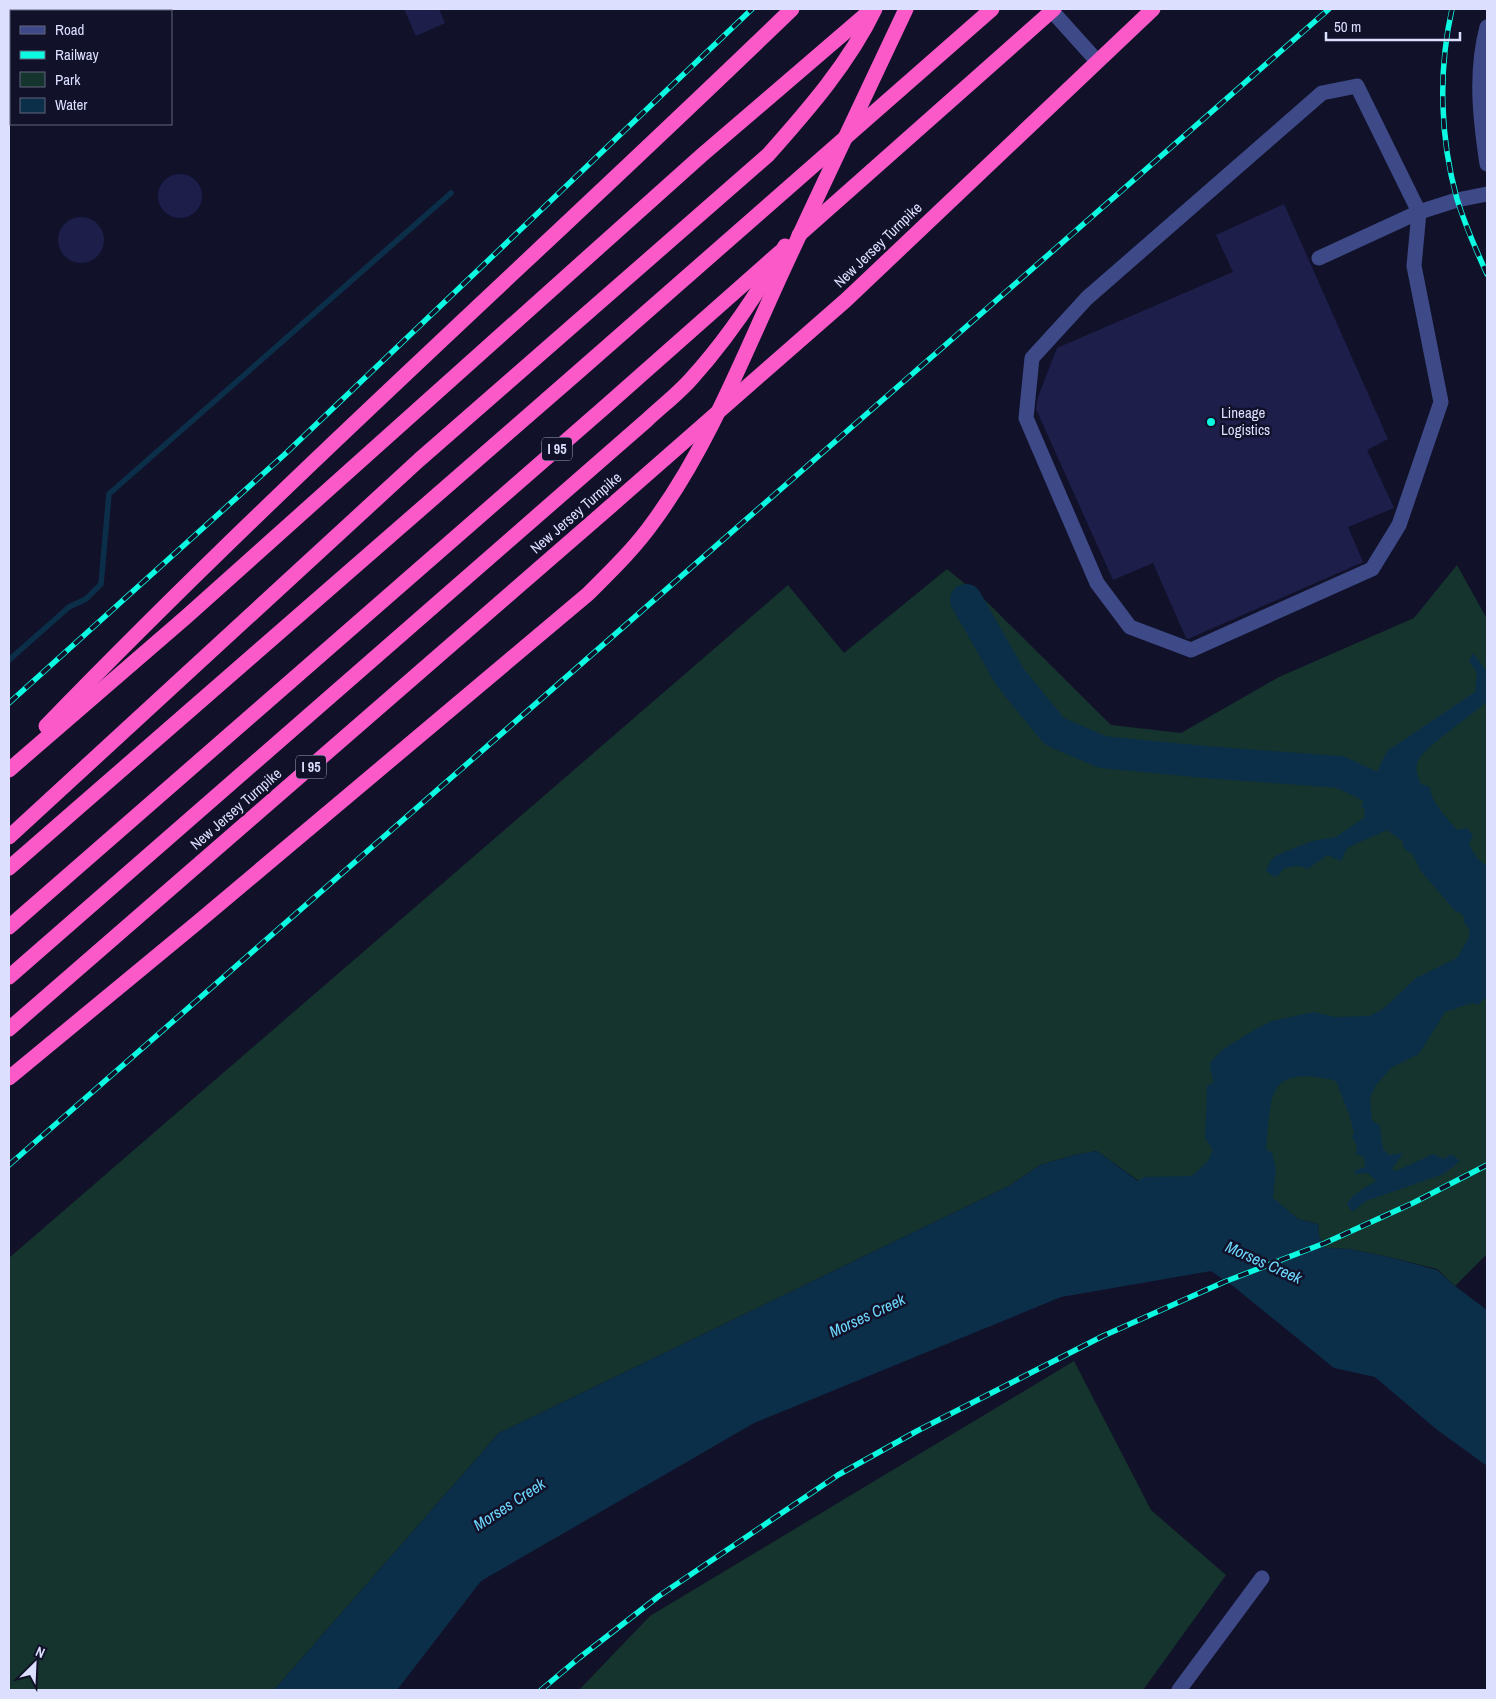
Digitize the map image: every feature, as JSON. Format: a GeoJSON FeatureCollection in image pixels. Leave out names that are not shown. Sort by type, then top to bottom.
{"type":"FeatureCollection","features":[{"type":"Feature","properties":{"kind":"highway"},"geometry":{"type":"LineString","coordinates":[[9,765],[139,630],[307,468],[792,9]]}},
{"type":"Feature","properties":{"kind":"highway"},"geometry":{"type":"LineString","coordinates":[[10,836],[412,467],[768,155],[805,114],[841,66],[874,9]]}},
{"type":"Feature","properties":{"kind":"highway"},"geometry":{"type":"LineString","coordinates":[[9,770],[186,617],[702,154],[874,9]]}},
{"type":"Feature","properties":{"kind":"highway"},"geometry":{"type":"LineString","coordinates":[[9,1078],[198,922],[588,594],[654,522],[710,428],[906,9]]}},
{"type":"Feature","properties":{"kind":"highway"},"geometry":{"type":"LineString","coordinates":[[9,868],[992,9]]}},
{"type":"Feature","properties":{"kind":"highway","name":"New Jersey Turnpike"},"geometry":{"type":"LineString","coordinates":[[9,1030],[846,300],[1153,9]]}},
{"type":"Feature","properties":{"kind":"highway","name":"I 95"},"geometry":{"type":"LineString","coordinates":[[9,927],[606,406],[1053,10]]}},
{"type":"Feature","properties":{"kind":"highway"},"geometry":{"type":"LineString","coordinates":[[9,977],[625,440],[691,380],[722,343],[757,294],[828,173]]}},
{"type":"Feature","properties":{"kind":"lane"},"geometry":{"type":"LineString","coordinates":[[1053,10],[1097,61]]}},
{"type":"Feature","properties":{"kind":"lane"},"geometry":{"type":"LineString","coordinates":[[1487,27],[1482,46],[1479,92],[1487,164]]}},
{"type":"Feature","properties":{"kind":"lane"},"geometry":{"type":"LineString","coordinates":[[1357,86],[1420,212],[1414,266],[1441,402],[1399,525],[1372,569],[1191,650],[1130,627],[1097,583],[1026,418],[1032,358],[1087,298],[1322,93],[1357,86]]}},
{"type":"Feature","properties":{"kind":"lane"},"geometry":{"type":"LineString","coordinates":[[1319,258],[1420,212],[1458,200],[1487,194]]}},
{"type":"Feature","properties":{"kind":"lane"},"geometry":{"type":"LineString","coordinates":[[1179,1690],[1262,1578]]}},
{"type":"Feature","properties":{"kind":"green space"},"geometry":{"type":"Polygon","coordinates":[[[1457,565],[1487,619],[1487,1254],[1455,1286],[1437,1269],[1350,1249],[1326,1248],[1319,1236],[1318,1224],[1298,1219],[1288,1211],[1139,1181],[1097,1151],[1074,1155],[1040,1165],[1009,1186],[499,1433],[274,1690],[9,1690],[9,1258],[788,585],[844,653],[947,569],[986,601],[1111,725],[1181,733],[1279,677],[1414,618],[1457,565]]]}},
{"type":"Feature","properties":{"kind":"green space"},"geometry":{"type":"Polygon","coordinates":[[[1074,1361],[1151,1510],[1226,1575],[1143,1690],[579,1690],[650,1616],[1074,1361]]]}},
{"type":"Feature","properties":{"kind":"water","name":"Morses Creek"},"geometry":{"type":"Polygon","coordinates":[[[1473,653],[1487,672],[1487,701],[1430,747],[1418,761],[1416,770],[1421,784],[1430,787],[1437,805],[1457,830],[1467,828],[1473,835],[1469,845],[1478,859],[1487,866],[1487,996],[1478,1005],[1472,1003],[1445,1012],[1419,1054],[1391,1068],[1376,1085],[1370,1097],[1372,1120],[1380,1126],[1383,1149],[1389,1155],[1403,1153],[1392,1169],[1396,1171],[1433,1154],[1444,1159],[1451,1154],[1460,1161],[1444,1174],[1366,1201],[1352,1212],[1347,1204],[1353,1196],[1376,1181],[1368,1173],[1354,1174],[1356,1170],[1365,1167],[1364,1157],[1356,1154],[1357,1146],[1352,1136],[1354,1133],[1350,1117],[1336,1081],[1312,1076],[1294,1077],[1286,1080],[1275,1091],[1270,1111],[1266,1149],[1272,1153],[1276,1168],[1273,1198],[1298,1219],[1318,1224],[1319,1236],[1326,1248],[1350,1249],[1437,1270],[1487,1310],[1487,1466],[1436,1429],[1375,1377],[1334,1368],[1233,1286],[1211,1271],[1061,1297],[754,1423],[481,1581],[397,1690],[274,1690],[499,1433],[1009,1186],[1040,1165],[1074,1155],[1097,1151],[1138,1181],[1144,1177],[1192,1176],[1208,1161],[1213,1150],[1205,1138],[1207,1086],[1214,1082],[1210,1063],[1222,1050],[1272,1021],[1314,1012],[1335,1017],[1369,1016],[1383,1009],[1416,978],[1457,958],[1469,937],[1469,929],[1464,922],[1464,917],[1455,911],[1420,870],[1413,855],[1403,846],[1403,842],[1387,830],[1347,848],[1341,861],[1327,855],[1308,869],[1298,866],[1290,867],[1283,869],[1280,874],[1274,877],[1266,871],[1271,860],[1277,855],[1312,841],[1336,837],[1365,817],[1365,810],[1361,806],[1387,751],[1475,692],[1477,673],[1469,661],[1473,653]]]}},
{"type":"Feature","properties":{"kind":"building"},"geometry":{"type":"Polygon","coordinates":[[[404,9],[439,9],[445,23],[416,36],[404,9]]]}},
{"type":"Feature","properties":{"kind":"building"},"geometry":{"type":"Polygon","coordinates":[[[184,174],[196,180],[201,187],[201,205],[196,212],[189,217],[176,218],[168,215],[161,208],[158,192],[161,184],[168,177],[184,174]]]}},
{"type":"Feature","properties":{"kind":"building","name":"Lineage Logistics"},"geometry":{"type":"Polygon","coordinates":[[[1284,204],[1388,439],[1367,450],[1394,508],[1348,527],[1363,562],[1188,639],[1153,563],[1113,580],[1036,409],[1038,397],[1057,348],[1233,272],[1216,235],[1284,204]]]}},
{"type":"Feature","properties":{"kind":"building"},"geometry":{"type":"Polygon","coordinates":[[[76,217],[86,217],[100,227],[104,240],[100,253],[94,259],[86,263],[76,263],[62,253],[58,245],[58,235],[68,221],[76,217]]]}},
{"type":"Feature","properties":{"kind":"waterway"},"geometry":{"type":"LineString","coordinates":[[9,660],[69,607],[86,599],[101,584],[109,494],[451,193]]}},
{"type":"Feature","properties":{"kind":"waterway"},"geometry":{"type":"LineString","coordinates":[[966,600],[1010,677],[1054,731],[1102,752],[1340,772],[1391,796],[1406,812]]}},
{"type":"Feature","properties":{"kind":"railway"},"geometry":{"type":"LineString","coordinates":[[9,703],[284,455],[752,9]]}},
{"type":"Feature","properties":{"kind":"railway"},"geometry":{"type":"LineString","coordinates":[[9,1165],[1329,9]]}},
{"type":"Feature","properties":{"kind":"railway"},"geometry":{"type":"LineString","coordinates":[[1452,9],[1447,32],[1443,80],[1444,128],[1447,152],[1460,209],[1487,274]]}},
{"type":"Feature","properties":{"kind":"railway"},"geometry":{"type":"LineString","coordinates":[[541,1690],[659,1596],[838,1475],[917,1431],[1103,1336],[1224,1282],[1325,1243],[1413,1203],[1487,1165]]}},
{"type":"Feature","properties":{"kind":"place","name":"Lineage Logistics"},"geometry":{"type":"Point","coordinates":[1211,422]}}]}
